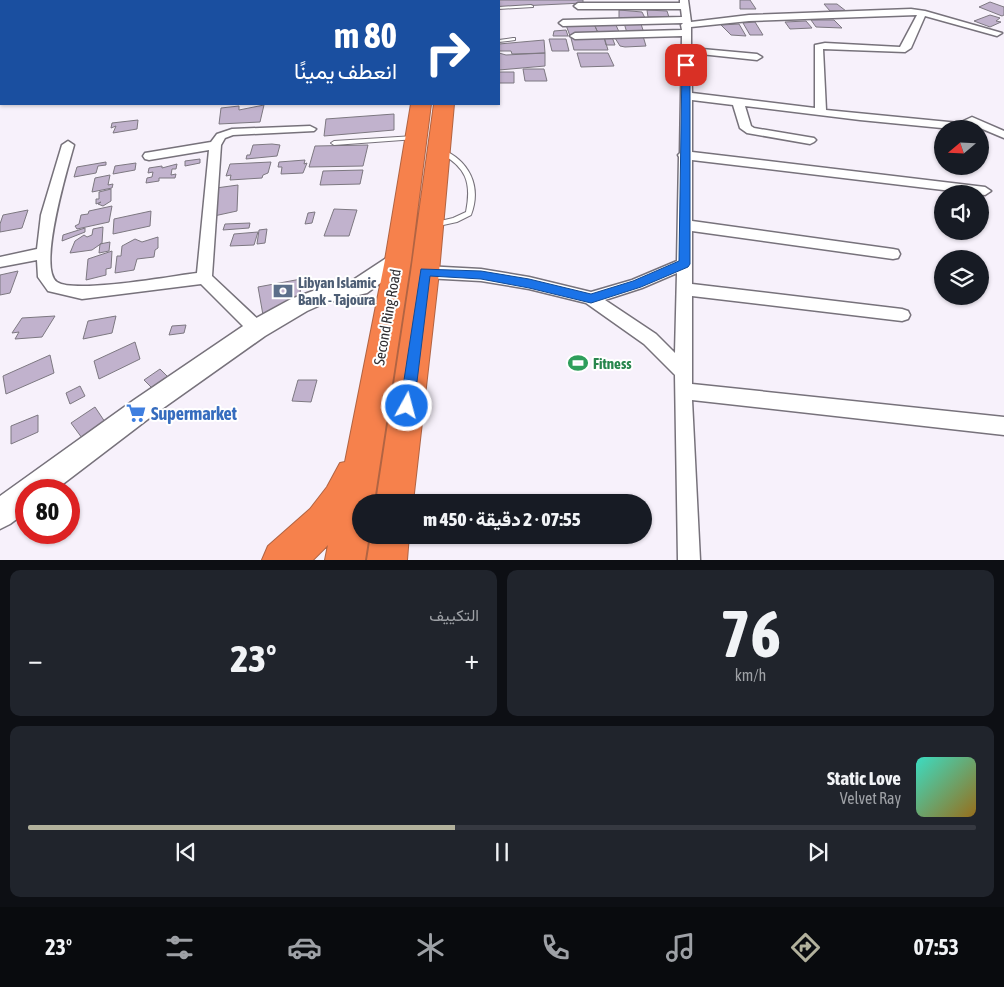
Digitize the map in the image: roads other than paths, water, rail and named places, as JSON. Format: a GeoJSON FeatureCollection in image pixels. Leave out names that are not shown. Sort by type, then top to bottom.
{"type":"FeatureCollection","features":[{"type":"Feature","properties":{"kind":"highway","name":"Second Ring Road"},"geometry":{"type":"LineString","coordinates":[[395,494],[430,226],[427,144],[421,105]]}},
{"type":"Feature","properties":{"kind":"highway","name":"Second Ring Road"},"geometry":{"type":"LineString","coordinates":[[345,560],[398,260],[427,144],[444,105]]}},
{"type":"Feature","properties":{"kind":"highway"},"geometry":{"type":"LineString","coordinates":[[282,560],[330,514],[346,493],[362,459]]}},
{"type":"Feature","properties":{"kind":"highway"},"geometry":{"type":"LineString","coordinates":[[386,560],[389,544]]}},
{"type":"Feature","properties":{"kind":"street"},"geometry":{"type":"LineString","coordinates":[[578,6],[684,3],[686,26],[686,96],[683,392],[689,560]]}},
{"type":"Feature","properties":{"kind":"street"},"geometry":{"type":"LineString","coordinates":[[575,36],[624,36],[749,18],[860,10],[922,13],[996,33]]}},
{"type":"Feature","properties":{"kind":"street"},"geometry":{"type":"LineString","coordinates":[[821,112],[818,47],[902,50],[906,48],[922,13]]}},
{"type":"Feature","properties":{"kind":"street"},"geometry":{"type":"LineString","coordinates":[[563,23],[620,21],[686,26]]}},
{"type":"Feature","properties":{"kind":"street"},"geometry":{"type":"LineString","coordinates":[[620,21],[624,36]]}},
{"type":"Feature","properties":{"kind":"street"},"geometry":{"type":"LineString","coordinates":[[686,50],[757,57]]}},
{"type":"Feature","properties":{"kind":"street"},"geometry":{"type":"LineString","coordinates":[[686,96],[959,126],[966,125],[972,120],[1004,135]]}},
{"type":"Feature","properties":{"kind":"street"},"geometry":{"type":"LineString","coordinates":[[738,102],[746,128],[751,131],[810,140]]}},
{"type":"Feature","properties":{"kind":"street"},"geometry":{"type":"LineString","coordinates":[[204,278],[215,145],[221,136],[232,132],[310,129]]}},
{"type":"Feature","properties":{"kind":"street"},"geometry":{"type":"LineString","coordinates":[[68,145],[48,216],[44,253],[46,277],[53,287],[82,293],[204,278]]}},
{"type":"Feature","properties":{"kind":"street"},"geometry":{"type":"LineString","coordinates":[[149,156],[215,145]]}},
{"type":"Feature","properties":{"kind":"street"},"geometry":{"type":"LineString","coordinates":[[684,155],[934,185]]}},
{"type":"Feature","properties":{"kind":"street"},"geometry":{"type":"LineString","coordinates":[[684,224],[893,254]]}},
{"type":"Feature","properties":{"kind":"street"},"geometry":{"type":"LineString","coordinates":[[0,262],[44,253]]}},
{"type":"Feature","properties":{"kind":"street"},"geometry":{"type":"LineString","coordinates":[[47,479],[143,408],[257,330],[299,305],[321,296],[359,287],[398,260]]}},
{"type":"Feature","properties":{"kind":"street"},"geometry":{"type":"LineString","coordinates":[[591,298],[628,287],[684,264]]}},
{"type":"Feature","properties":{"kind":"street"},"geometry":{"type":"LineString","coordinates":[[425,272],[481,275],[591,298],[650,339],[683,372]]}},
{"type":"Feature","properties":{"kind":"street"},"geometry":{"type":"LineString","coordinates":[[204,278],[257,330]]}},
{"type":"Feature","properties":{"kind":"street"},"geometry":{"type":"LineString","coordinates":[[359,287],[374,291],[387,300],[385,328]]}},
{"type":"Feature","properties":{"kind":"street"},"geometry":{"type":"LineString","coordinates":[[684,289],[902,315]]}},
{"type":"Feature","properties":{"kind":"street"},"geometry":{"type":"LineString","coordinates":[[683,392],[1004,426]]}},
{"type":"Feature","properties":{"kind":"street"},"geometry":{"type":"LineString","coordinates":[[0,514],[15,502]]}},
{"type":"Feature","properties":{"kind":"lane"},"geometry":{"type":"LineString","coordinates":[[500,8],[531,6]]}},
{"type":"Feature","properties":{"kind":"lane"},"geometry":{"type":"LineString","coordinates":[[500,41],[513,39]]}},
{"type":"Feature","properties":{"kind":"lane"},"geometry":{"type":"LineString","coordinates":[[334,142],[427,144],[454,158],[470,176],[472,199],[469,212],[456,220],[430,226]]}},
{"type":"Feature","properties":{"kind":"place","name":"Libyan Islamic Bank - Tajoura"},"geometry":{"type":"Point","coordinates":[283,291]}},
{"type":"Feature","properties":{"kind":"place","name":"Fitness"},"geometry":{"type":"Point","coordinates":[578,363]}},
{"type":"Feature","properties":{"kind":"place","name":"Supermarket"},"geometry":{"type":"Point","coordinates":[136,413]}}]}
